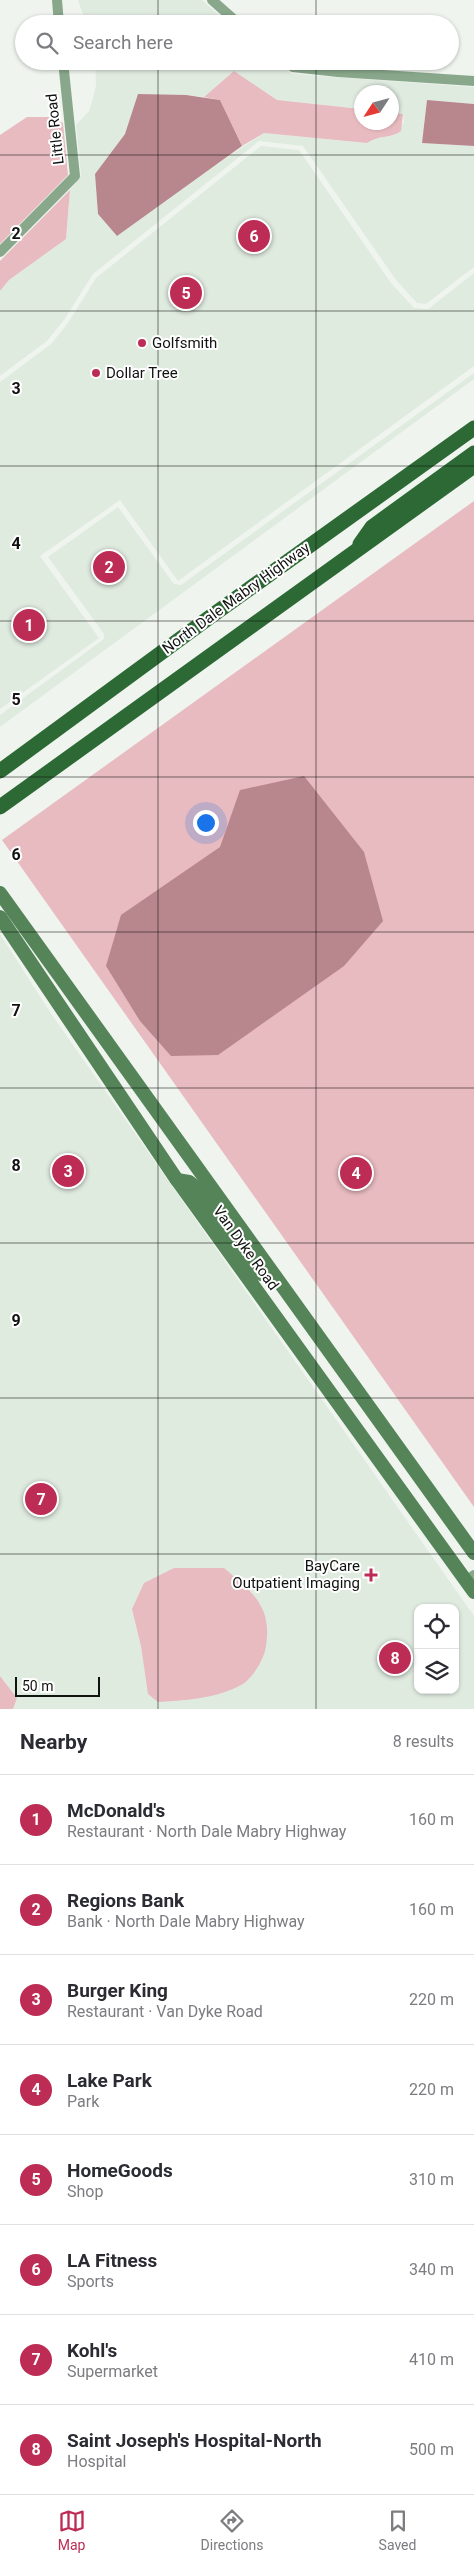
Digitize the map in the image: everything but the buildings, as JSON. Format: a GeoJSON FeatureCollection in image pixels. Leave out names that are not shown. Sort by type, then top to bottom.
{"type":"FeatureCollection","features":[{"type":"Feature","properties":{"kind":"main road"},"geometry":{"type":"LineString","coordinates":[[0,758],[372,488],[464,425],[474,421]]}},
{"type":"Feature","properties":{"kind":"main road","name":"North Dale Mabry Highway"},"geometry":{"type":"LineString","coordinates":[[0,771],[210,617],[474,428]]}},
{"type":"Feature","properties":{"kind":"main road"},"geometry":{"type":"LineString","coordinates":[[355,552],[372,527],[474,453]]}},
{"type":"Feature","properties":{"kind":"main road"},"geometry":{"type":"LineString","coordinates":[[0,807],[474,466]]}},
{"type":"Feature","properties":{"kind":"main road","name":"Van Dyke Road"},"geometry":{"type":"LineString","coordinates":[[0,894],[474,1553]]}},
{"type":"Feature","properties":{"kind":"main road","name":"Van Dyke Road"},"geometry":{"type":"LineString","coordinates":[[0,917],[177,1180],[471,1583]]}},
{"type":"Feature","properties":{"kind":"main road"},"geometry":{"type":"LineString","coordinates":[[177,1180],[189,1182],[199,1191],[287,1309],[347,1376]]}},
{"type":"Feature","properties":{"kind":"street"},"geometry":{"type":"LineString","coordinates":[[57,0],[58,15]]}},
{"type":"Feature","properties":{"kind":"street"},"geometry":{"type":"LineString","coordinates":[[212,0],[229,15]]}},
{"type":"Feature","properties":{"kind":"street","name":"Little Road"},"geometry":{"type":"LineString","coordinates":[[0,252],[75,176],[64,70]]}},
{"type":"Feature","properties":{"kind":"street"},"geometry":{"type":"LineString","coordinates":[[320,70],[474,81]]}},
{"type":"Feature","properties":{"kind":"shaded area"},"geometry":{"type":"Polygon","coordinates":[[[78,0],[202,0],[219,15],[83,15],[78,0]]]}},
{"type":"Feature","properties":{"kind":"shaded area"},"geometry":{"type":"Polygon","coordinates":[[[95,70],[286,70],[292,74],[474,87],[474,104],[427,100],[422,143],[474,146],[474,267],[426,304],[417,303],[396,280],[303,146],[259,141],[93,274],[64,320],[47,341],[0,376],[0,291],[9,280],[66,239],[70,190],[81,175],[76,125],[89,111],[96,85],[95,70]],[[234,71],[204,97],[186,95],[125,134],[95,174],[98,214],[117,236],[177,191],[264,133],[367,143],[377,136],[395,135],[404,122],[403,114],[399,114],[399,85],[354,85],[354,108],[277,100],[234,71]]]}},
{"type":"Feature","properties":{"kind":"shaded area"},"geometry":{"type":"Polygon","coordinates":[[[234,71],[277,100],[354,108],[354,130],[399,130],[399,114],[403,114],[401,131],[367,143],[264,133],[242,146],[220,100],[204,97],[234,71]]]}},
{"type":"Feature","properties":{"kind":"shaded area"},"geometry":{"type":"Polygon","coordinates":[[[138,94],[186,95],[220,100],[242,146],[117,236],[98,214],[95,174],[125,134],[138,94]]]}},
{"type":"Feature","properties":{"kind":"shaded area"},"geometry":{"type":"Polygon","coordinates":[[[427,100],[474,104],[474,146],[422,143],[427,100]]]}},
{"type":"Feature","properties":{"kind":"shaded area"},"geometry":{"type":"Polygon","coordinates":[[[27,117],[48,117],[63,123],[68,175],[0,244],[0,135],[27,117]]]}},
{"type":"Feature","properties":{"kind":"shaded area"},"geometry":{"type":"Polygon","coordinates":[[[261,146],[299,150],[391,283],[414,308],[428,309],[474,273],[474,366],[178,581],[120,500],[40,556],[99,638],[0,709],[0,382],[51,344],[68,323],[96,278],[261,146]]]}},
{"type":"Feature","properties":{"kind":"shaded area"},"geometry":{"type":"Polygon","coordinates":[[[70,190],[66,239],[9,280],[0,291],[0,261],[70,190]]]}},
{"type":"Feature","properties":{"kind":"shaded area"},"geometry":{"type":"Polygon","coordinates":[[[474,373],[474,379],[0,727],[0,715],[104,639],[104,634],[48,557],[118,507],[174,584],[181,585],[474,373]]]}},
{"type":"Feature","properties":{"kind":"shaded area"},"geometry":{"type":"Polygon","coordinates":[[[474,501],[474,1507],[2,840],[474,501]]]}},
{"type":"Feature","properties":{"kind":"shaded area"},"geometry":{"type":"Polygon","coordinates":[[[304,776],[364,852],[383,921],[344,966],[218,1055],[171,1056],[140,1021],[106,966],[121,915],[220,847],[240,790],[304,776]]]}},
{"type":"Feature","properties":{"kind":"shaded area"},"geometry":{"type":"Polygon","coordinates":[[[0,934],[52,1015],[474,1616],[474,1709],[13,1709],[17,1698],[0,1676],[0,934]]]}},
{"type":"Feature","properties":{"kind":"shaded area"},"geometry":{"type":"Polygon","coordinates":[[[174,1568],[224,1568],[253,1594],[259,1603],[267,1623],[267,1636],[262,1660],[253,1675],[241,1685],[211,1696],[158,1702],[148,1694],[141,1646],[132,1609],[144,1583],[174,1568]]]}},
{"type":"Feature","properties":{"kind":"shaded area"},"geometry":{"type":"Polygon","coordinates":[[[0,1676],[17,1698],[13,1709],[0,1709],[0,1676]]]}},
{"type":"Feature","properties":{"kind":"place","name":"LA Fitness"},"geometry":{"type":"Point","coordinates":[254,236]}},
{"type":"Feature","properties":{"kind":"place","name":"HomeGoods"},"geometry":{"type":"Point","coordinates":[186,293]}},
{"type":"Feature","properties":{"kind":"place","name":"Golfsmith"},"geometry":{"type":"Point","coordinates":[142,343]}},
{"type":"Feature","properties":{"kind":"place","name":"Dollar Tree"},"geometry":{"type":"Point","coordinates":[96,373]}},
{"type":"Feature","properties":{"kind":"place","name":"Regions Bank"},"geometry":{"type":"Point","coordinates":[109,567]}},
{"type":"Feature","properties":{"kind":"place","name":"McDonald's"},"geometry":{"type":"Point","coordinates":[29,625]}},
{"type":"Feature","properties":{"kind":"place","name":"Burger King"},"geometry":{"type":"Point","coordinates":[68,1171]}},
{"type":"Feature","properties":{"kind":"place","name":"Lake Park"},"geometry":{"type":"Point","coordinates":[356,1173]}},
{"type":"Feature","properties":{"kind":"place","name":"Kohl's"},"geometry":{"type":"Point","coordinates":[41,1499]}},
{"type":"Feature","properties":{"kind":"place","name":"BayCare Outpatient Imaging"},"geometry":{"type":"Point","coordinates":[371,1575]}},
{"type":"Feature","properties":{"kind":"place","name":"Saint Joseph's Hospital-North"},"geometry":{"type":"Point","coordinates":[395,1658]}}]}
